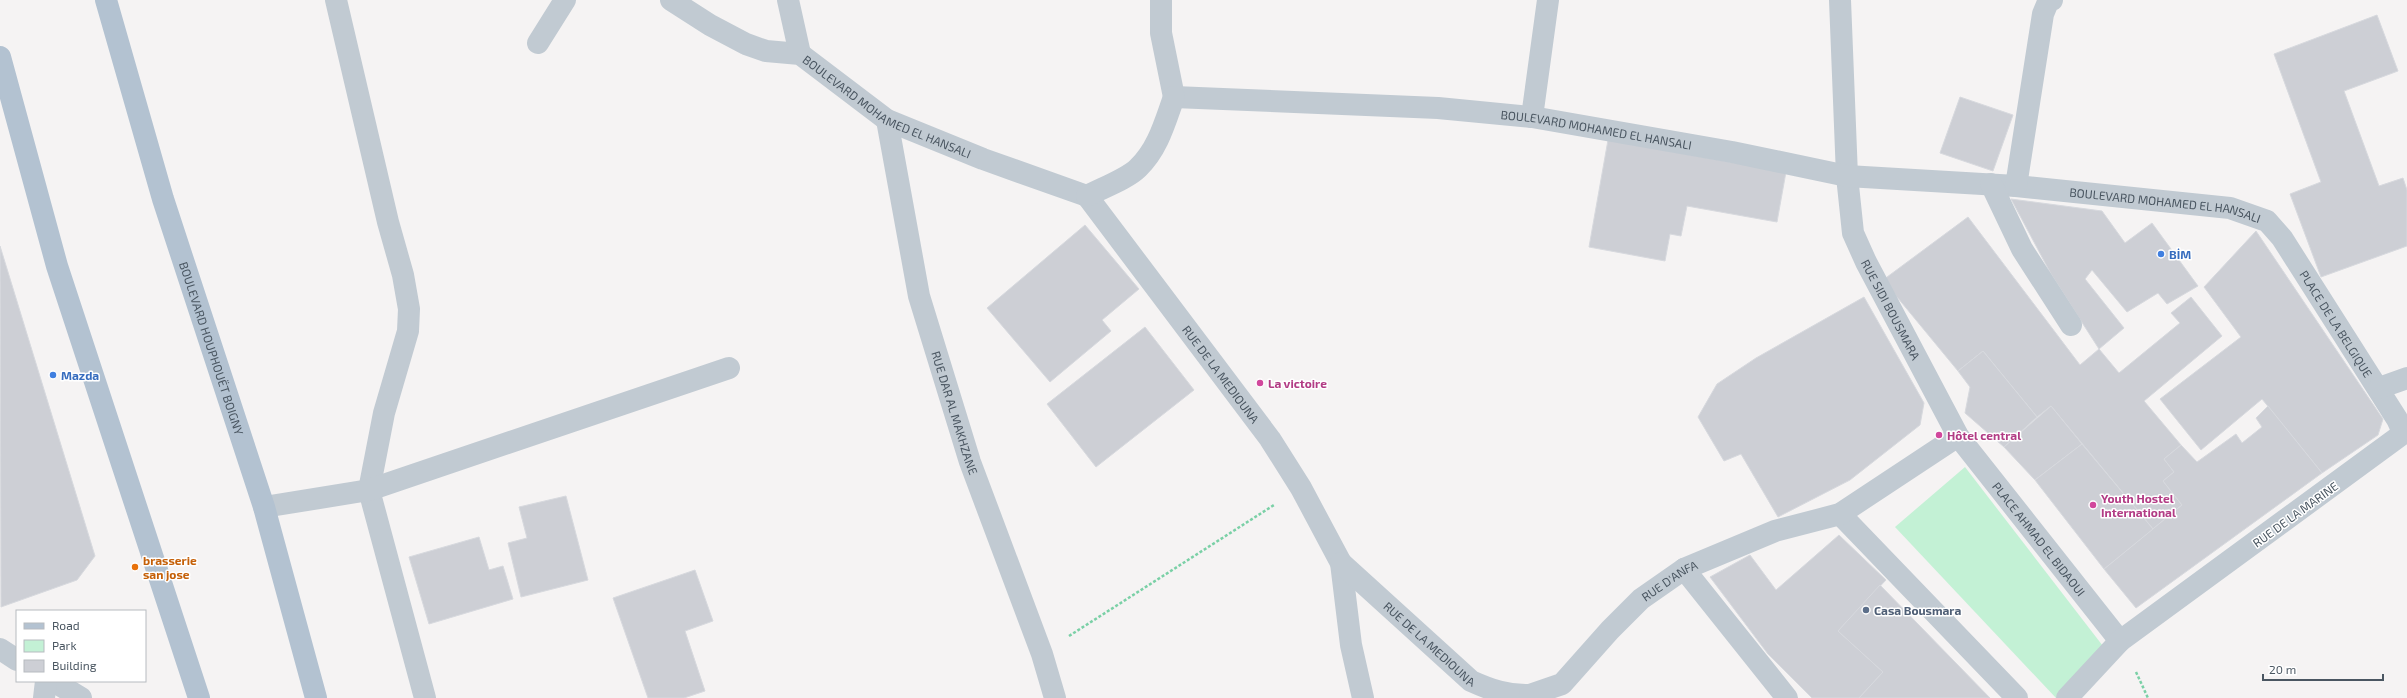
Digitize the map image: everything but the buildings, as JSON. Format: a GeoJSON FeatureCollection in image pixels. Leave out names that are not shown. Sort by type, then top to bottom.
{"type":"FeatureCollection","features":[{"type":"Feature","properties":{"kind":"main road","name":"BOULEVARD HOUPHOUËT BOIGNY"},"geometry":{"type":"LineString","coordinates":[[106,0],[163,199],[264,507],[316,698]]}},
{"type":"Feature","properties":{"kind":"main road"},"geometry":{"type":"LineString","coordinates":[[0,57],[57,266],[199,698]]}},
{"type":"Feature","properties":{"kind":"street"},"geometry":{"type":"LineString","coordinates":[[336,0],[388,222],[403,275],[409,309],[408,331],[384,413],[369,490],[424,698]]}},
{"type":"Feature","properties":{"kind":"street"},"geometry":{"type":"LineString","coordinates":[[538,43],[565,0]]}},
{"type":"Feature","properties":{"kind":"street","name":"BOULEVARD MOHAMED EL HANSALI"},"geometry":{"type":"LineString","coordinates":[[671,0],[710,25],[746,44],[766,51],[800,54],[887,120],[983,159],[1087,196]]}},
{"type":"Feature","properties":{"kind":"street"},"geometry":{"type":"LineString","coordinates":[[788,0],[800,54]]}},
{"type":"Feature","properties":{"kind":"street"},"geometry":{"type":"LineString","coordinates":[[1087,196],[1137,169],[1148,157],[1160,137],[1174,97],[1161,33],[1162,0]]}},
{"type":"Feature","properties":{"kind":"street"},"geometry":{"type":"LineString","coordinates":[[1532,117],[1548,0]]}},
{"type":"Feature","properties":{"kind":"street","name":"RUE SIDI BOUSMARA"},"geometry":{"type":"LineString","coordinates":[[1840,0],[1847,176],[1853,233],[1866,262],[1958,436]]}},
{"type":"Feature","properties":{"kind":"street"},"geometry":{"type":"LineString","coordinates":[[2016,186],[2043,14],[2048,2],[2052,0]]}},
{"type":"Feature","properties":{"kind":"street","name":"BOULEVARD MOHAMED EL HANSALI"},"geometry":{"type":"LineString","coordinates":[[1174,97],[1438,108],[1532,117],[1732,152],[1847,176],[2016,186],[2230,208],[2267,221],[2295,258]]}},
{"type":"Feature","properties":{"kind":"street","name":"RUE DAR AL MAKHZANE"},"geometry":{"type":"LineString","coordinates":[[887,120],[919,296],[970,462],[1042,654],[1055,698]]}},
{"type":"Feature","properties":{"kind":"street"},"geometry":{"type":"LineString","coordinates":[[1992,184],[2022,249],[2071,325]]}},
{"type":"Feature","properties":{"kind":"street","name":"RUE DE LA MEDIOUNA"},"geometry":{"type":"LineString","coordinates":[[1087,196],[1270,439],[1301,488],[1341,563],[1471,681],[1493,691],[1512,696],[1530,697]]}},
{"type":"Feature","properties":{"kind":"street","name":"PLACE DE LA BELGIQUE"},"geometry":{"type":"LineString","coordinates":[[2295,258],[2379,388]]}},
{"type":"Feature","properties":{"kind":"street"},"geometry":{"type":"LineString","coordinates":[[264,507],[369,490],[729,368]]}},
{"type":"Feature","properties":{"kind":"street"},"geometry":{"type":"LineString","coordinates":[[2379,388],[2407,378]]}},
{"type":"Feature","properties":{"kind":"street","name":"RUE DE LA MARINE"},"geometry":{"type":"LineString","coordinates":[[2067,698],[2120,641],[2401,435],[2401,425],[2379,388]]}},
{"type":"Feature","properties":{"kind":"street","name":"RUE D'ANFA"},"geometry":{"type":"LineString","coordinates":[[1530,697],[1562,684],[1610,630],[1641,599],[1684,570],[1775,531],[1840,514],[1958,436]]}},
{"type":"Feature","properties":{"kind":"street","name":"PLACE AHMAD EL BIDAOUI"},"geometry":{"type":"LineString","coordinates":[[1958,436],[2120,641]]}},
{"type":"Feature","properties":{"kind":"street"},"geometry":{"type":"LineString","coordinates":[[1840,514],[2017,698]]}},
{"type":"Feature","properties":{"kind":"street","name":"RUE DE LA MEDIOUNA"},"geometry":{"type":"LineString","coordinates":[[1341,563],[1351,645],[1363,698]]}},
{"type":"Feature","properties":{"kind":"street"},"geometry":{"type":"LineString","coordinates":[[1684,570],[1787,698]]}},
{"type":"Feature","properties":{"kind":"street"},"geometry":{"type":"LineString","coordinates":[[0,649],[16,659]]}},
{"type":"Feature","properties":{"kind":"street"},"geometry":{"type":"LineString","coordinates":[[44,698],[46,682]]}},
{"type":"Feature","properties":{"kind":"street"},"geometry":{"type":"LineString","coordinates":[[55,682],[81,698]]}},
{"type":"Feature","properties":{"kind":"path"},"geometry":{"type":"LineString","coordinates":[[1042,654],[1301,488]]}},
{"type":"Feature","properties":{"kind":"green space"},"geometry":{"type":"Polygon","coordinates":[[[1965,467],[2106,650],[2056,698],[1895,527],[1965,467]]]}},
{"type":"Feature","properties":{"kind":"place","name":"BİM"},"geometry":{"type":"Point","coordinates":[2161,254]}},
{"type":"Feature","properties":{"kind":"place","name":"Mazda"},"geometry":{"type":"Point","coordinates":[53,375]}},
{"type":"Feature","properties":{"kind":"place","name":"La victoire"},"geometry":{"type":"Point","coordinates":[1260,383]}},
{"type":"Feature","properties":{"kind":"place","name":"Hôtel central"},"geometry":{"type":"Point","coordinates":[1939,435]}},
{"type":"Feature","properties":{"kind":"place","name":"Youth Hostel International"},"geometry":{"type":"Point","coordinates":[2093,505]}},
{"type":"Feature","properties":{"kind":"place","name":"brasserie san jose"},"geometry":{"type":"Point","coordinates":[135,567]}},
{"type":"Feature","properties":{"kind":"place","name":"Casa Bousmara"},"geometry":{"type":"Point","coordinates":[1866,610]}}]}
